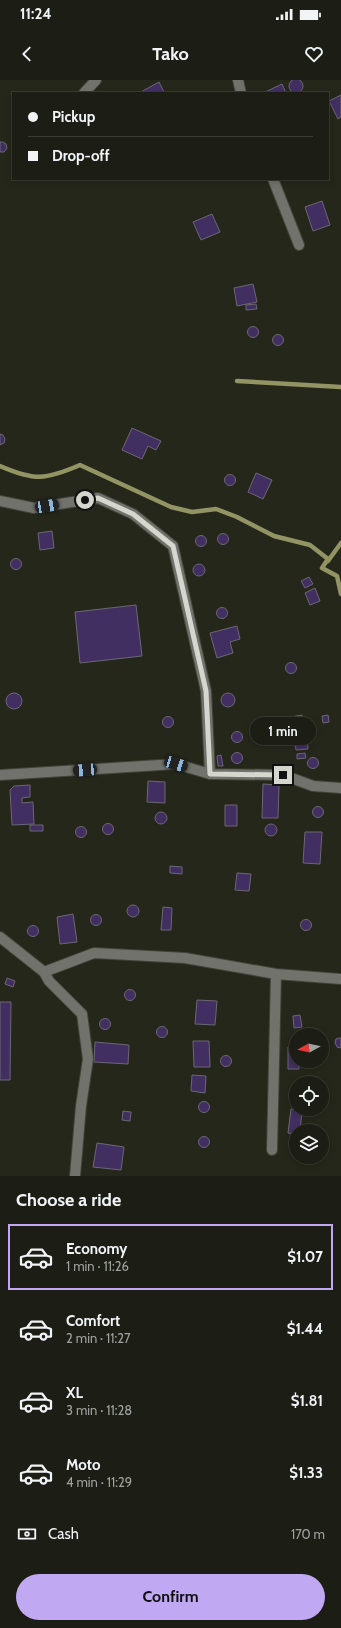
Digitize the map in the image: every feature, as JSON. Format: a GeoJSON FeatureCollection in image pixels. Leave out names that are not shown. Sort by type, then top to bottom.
{"type":"FeatureCollection","features":[{"type":"Feature","properties":{"kind":"street"},"geometry":{"type":"LineString","coordinates":[[85,92],[96,80]]}},
{"type":"Feature","properties":{"kind":"street"},"geometry":{"type":"LineString","coordinates":[[238,80],[241,92]]}},
{"type":"Feature","properties":{"kind":"street"},"geometry":{"type":"LineString","coordinates":[[272,180],[299,246]]}},
{"type":"Feature","properties":{"kind":"street"},"geometry":{"type":"LineString","coordinates":[[0,501],[34,508],[98,498],[133,514],[173,546],[206,691],[210,774]]}},
{"type":"Feature","properties":{"kind":"street"},"geometry":{"type":"LineString","coordinates":[[0,775],[176,764],[210,774],[283,775],[313,786],[341,788]]}},
{"type":"Feature","properties":{"kind":"street"},"geometry":{"type":"LineString","coordinates":[[0,937],[44,972],[48,981],[82,1014],[88,1059],[81,1106],[75,1176]]}},
{"type":"Feature","properties":{"kind":"street"},"geometry":{"type":"LineString","coordinates":[[44,972],[94,953],[185,958],[276,974],[341,979]]}},
{"type":"Feature","properties":{"kind":"street"},"geometry":{"type":"LineString","coordinates":[[272,1150],[276,974]]}},
{"type":"Feature","properties":{"kind":"building"},"geometry":{"type":"Polygon","coordinates":[[[296,79],[302,83],[303,86],[301,91],[291,91],[289,86],[291,81],[296,79]]]}},
{"type":"Feature","properties":{"kind":"building"},"geometry":{"type":"Polygon","coordinates":[[[159,82],[164,92],[141,92],[159,82]]]}},
{"type":"Feature","properties":{"kind":"building"},"geometry":{"type":"Polygon","coordinates":[[[282,84],[286,92],[265,92],[282,84]]]}},
{"type":"Feature","properties":{"kind":"building"},"geometry":{"type":"Polygon","coordinates":[[[341,95],[341,117],[338,119],[329,101],[341,95]]]}},
{"type":"Feature","properties":{"kind":"building"},"geometry":{"type":"Polygon","coordinates":[[[0,142],[6,144],[7,148],[4,152],[0,152],[0,142]]]}},
{"type":"Feature","properties":{"kind":"building"},"geometry":{"type":"Polygon","coordinates":[[[322,201],[330,225],[313,231],[305,207],[322,201]]]}},
{"type":"Feature","properties":{"kind":"building"},"geometry":{"type":"Polygon","coordinates":[[[212,214],[220,232],[201,240],[193,222],[212,214]]]}},
{"type":"Feature","properties":{"kind":"building"},"geometry":{"type":"Polygon","coordinates":[[[253,284],[257,302],[237,306],[234,288],[253,284]]]}},
{"type":"Feature","properties":{"kind":"building"},"geometry":{"type":"Polygon","coordinates":[[[256,304],[257,309],[246,310],[246,305],[256,304]]]}},
{"type":"Feature","properties":{"kind":"building"},"geometry":{"type":"Polygon","coordinates":[[[251,327],[255,327],[257,328],[257,336],[251,337],[248,334],[248,330],[251,327]]]}},
{"type":"Feature","properties":{"kind":"building"},"geometry":{"type":"Polygon","coordinates":[[[276,335],[280,335],[282,336],[282,344],[276,345],[273,342],[273,338],[276,335]]]}},
{"type":"Feature","properties":{"kind":"building"},"geometry":{"type":"Polygon","coordinates":[[[132,428],[161,441],[156,450],[148,446],[142,459],[122,450],[132,428]]]}},
{"type":"Feature","properties":{"kind":"building"},"geometry":{"type":"Polygon","coordinates":[[[0,434],[3,435],[5,439],[4,443],[0,445],[0,434]]]}},
{"type":"Feature","properties":{"kind":"building"},"geometry":{"type":"Polygon","coordinates":[[[256,473],[272,480],[263,499],[248,492],[256,473]]]}},
{"type":"Feature","properties":{"kind":"building"},"geometry":{"type":"Polygon","coordinates":[[[228,475],[232,475],[234,476],[234,484],[228,485],[225,482],[225,478],[228,475]]]}},
{"type":"Feature","properties":{"kind":"building"},"geometry":{"type":"Polygon","coordinates":[[[52,531],[54,548],[40,550],[38,533],[52,531]]]}},
{"type":"Feature","properties":{"kind":"building"},"geometry":{"type":"Polygon","coordinates":[[[221,534],[225,534],[227,535],[227,543],[221,544],[218,541],[218,537],[221,534]]]}},
{"type":"Feature","properties":{"kind":"building"},"geometry":{"type":"Polygon","coordinates":[[[199,536],[203,536],[205,537],[205,545],[199,546],[196,543],[196,539],[199,536]]]}},
{"type":"Feature","properties":{"kind":"building"},"geometry":{"type":"Polygon","coordinates":[[[14,559],[18,559],[20,560],[20,568],[14,569],[11,566],[11,562],[14,559]]]}},
{"type":"Feature","properties":{"kind":"building"},"geometry":{"type":"Polygon","coordinates":[[[197,564],[201,564],[205,570],[201,576],[197,576],[193,572],[193,568],[197,564]]]}},
{"type":"Feature","properties":{"kind":"building"},"geometry":{"type":"Polygon","coordinates":[[[309,577],[313,584],[305,588],[301,581],[309,577]]]}},
{"type":"Feature","properties":{"kind":"building"},"geometry":{"type":"Polygon","coordinates":[[[315,588],[320,601],[310,605],[305,593],[315,588]]]}},
{"type":"Feature","properties":{"kind":"building"},"geometry":{"type":"Polygon","coordinates":[[[136,605],[142,656],[80,663],[75,612],[136,605]]]}},
{"type":"Feature","properties":{"kind":"building"},"geometry":{"type":"Polygon","coordinates":[[[220,608],[224,608],[226,609],[226,617],[220,618],[217,615],[217,611],[220,608]]]}},
{"type":"Feature","properties":{"kind":"building"},"geometry":{"type":"Polygon","coordinates":[[[237,626],[240,639],[230,642],[233,653],[217,658],[210,633],[237,626]]]}},
{"type":"Feature","properties":{"kind":"building"},"geometry":{"type":"Polygon","coordinates":[[[289,663],[293,663],[295,664],[295,672],[289,673],[286,670],[286,666],[289,663]]]}},
{"type":"Feature","properties":{"kind":"building"},"geometry":{"type":"Polygon","coordinates":[[[14,693],[20,695],[22,701],[20,707],[14,709],[8,707],[6,701],[8,695],[14,693]]]}},
{"type":"Feature","properties":{"kind":"building"},"geometry":{"type":"Polygon","coordinates":[[[228,693],[233,695],[235,700],[233,705],[228,707],[223,705],[221,700],[223,695],[228,693]]]}},
{"type":"Feature","properties":{"kind":"building"},"geometry":{"type":"Polygon","coordinates":[[[302,715],[304,727],[293,729],[291,717],[302,715]]]}},
{"type":"Feature","properties":{"kind":"building"},"geometry":{"type":"Polygon","coordinates":[[[328,715],[329,722],[323,723],[322,716],[328,715]]]}},
{"type":"Feature","properties":{"kind":"building"},"geometry":{"type":"Polygon","coordinates":[[[166,717],[170,717],[172,718],[172,726],[166,727],[163,724],[163,720],[166,717]]]}},
{"type":"Feature","properties":{"kind":"building"},"geometry":{"type":"Polygon","coordinates":[[[235,732],[239,732],[241,733],[241,741],[235,742],[232,739],[232,735],[235,732]]]}},
{"type":"Feature","properties":{"kind":"building"},"geometry":{"type":"Polygon","coordinates":[[[307,736],[308,749],[296,750],[294,738],[307,736]]]}},
{"type":"Feature","properties":{"kind":"building"},"geometry":{"type":"Polygon","coordinates":[[[235,753],[239,753],[241,754],[241,762],[235,763],[232,760],[232,756],[235,753]]]}},
{"type":"Feature","properties":{"kind":"building"},"geometry":{"type":"Polygon","coordinates":[[[305,753],[306,758],[297,759],[297,754],[305,753]]]}},
{"type":"Feature","properties":{"kind":"building"},"geometry":{"type":"Polygon","coordinates":[[[221,755],[223,766],[218,766],[217,756],[221,755]]]}},
{"type":"Feature","properties":{"kind":"building"},"geometry":{"type":"Polygon","coordinates":[[[311,758],[315,758],[317,759],[317,767],[311,768],[308,765],[308,761],[311,758]]]}},
{"type":"Feature","properties":{"kind":"building"},"geometry":{"type":"Polygon","coordinates":[[[148,781],[165,782],[165,803],[147,802],[148,781]]]}},
{"type":"Feature","properties":{"kind":"building"},"geometry":{"type":"Polygon","coordinates":[[[263,784],[279,785],[278,818],[262,818],[263,784]]]}},
{"type":"Feature","properties":{"kind":"building"},"geometry":{"type":"Polygon","coordinates":[[[30,785],[30,797],[22,798],[22,803],[33,802],[34,824],[12,825],[10,790],[14,786],[30,785]]]}},
{"type":"Feature","properties":{"kind":"building"},"geometry":{"type":"Polygon","coordinates":[[[225,805],[237,805],[237,826],[225,826],[225,805]]]}},
{"type":"Feature","properties":{"kind":"building"},"geometry":{"type":"Polygon","coordinates":[[[316,807],[320,807],[322,808],[322,816],[316,817],[313,814],[313,810],[316,807]]]}},
{"type":"Feature","properties":{"kind":"building"},"geometry":{"type":"Polygon","coordinates":[[[159,812],[163,812],[167,818],[163,824],[159,824],[155,820],[155,816],[159,812]]]}},
{"type":"Feature","properties":{"kind":"building"},"geometry":{"type":"Polygon","coordinates":[[[106,824],[110,824],[112,825],[112,833],[106,834],[103,831],[103,827],[106,824]]]}},
{"type":"Feature","properties":{"kind":"building"},"geometry":{"type":"Polygon","coordinates":[[[269,824],[273,824],[277,830],[273,836],[269,836],[265,832],[265,828],[269,824]]]}},
{"type":"Feature","properties":{"kind":"building"},"geometry":{"type":"Polygon","coordinates":[[[30,825],[43,825],[43,831],[30,831],[30,825]]]}},
{"type":"Feature","properties":{"kind":"building"},"geometry":{"type":"Polygon","coordinates":[[[79,827],[83,827],[85,828],[85,836],[79,837],[76,834],[76,830],[79,827]]]}},
{"type":"Feature","properties":{"kind":"building"},"geometry":{"type":"Polygon","coordinates":[[[305,832],[322,832],[320,864],[303,863],[305,832]]]}},
{"type":"Feature","properties":{"kind":"building"},"geometry":{"type":"Polygon","coordinates":[[[170,866],[182,867],[182,874],[170,873],[170,866]]]}},
{"type":"Feature","properties":{"kind":"building"},"geometry":{"type":"Polygon","coordinates":[[[237,873],[251,874],[249,891],[235,890],[237,873]]]}},
{"type":"Feature","properties":{"kind":"building"},"geometry":{"type":"Polygon","coordinates":[[[133,905],[137,907],[139,911],[137,915],[133,917],[129,915],[127,911],[129,907],[133,905]]]}},
{"type":"Feature","properties":{"kind":"building"},"geometry":{"type":"Polygon","coordinates":[[[163,907],[172,908],[171,930],[161,930],[163,907]]]}},
{"type":"Feature","properties":{"kind":"building"},"geometry":{"type":"Polygon","coordinates":[[[73,914],[77,942],[60,944],[57,917],[73,914]]]}},
{"type":"Feature","properties":{"kind":"building"},"geometry":{"type":"Polygon","coordinates":[[[94,915],[98,915],[100,916],[100,924],[94,925],[91,922],[91,918],[94,915]]]}},
{"type":"Feature","properties":{"kind":"building"},"geometry":{"type":"Polygon","coordinates":[[[304,920],[308,920],[310,921],[310,929],[304,930],[301,927],[301,923],[304,920]]]}},
{"type":"Feature","properties":{"kind":"building"},"geometry":{"type":"Polygon","coordinates":[[[33,925],[37,927],[39,931],[37,935],[33,937],[29,935],[27,931],[29,927],[33,925]]]}},
{"type":"Feature","properties":{"kind":"building"},"geometry":{"type":"Polygon","coordinates":[[[7,978],[15,981],[13,987],[5,984],[7,978]]]}},
{"type":"Feature","properties":{"kind":"building"},"geometry":{"type":"Polygon","coordinates":[[[128,990],[132,990],[134,991],[134,999],[128,1000],[125,997],[125,993],[128,990]]]}},
{"type":"Feature","properties":{"kind":"building"},"geometry":{"type":"Polygon","coordinates":[[[197,1000],[217,1001],[215,1025],[195,1024],[197,1000]]]}},
{"type":"Feature","properties":{"kind":"building"},"geometry":{"type":"Polygon","coordinates":[[[0,1002],[11,1002],[10,1080],[0,1080],[0,1002]]]}},
{"type":"Feature","properties":{"kind":"building"},"geometry":{"type":"Polygon","coordinates":[[[300,1015],[302,1027],[294,1028],[293,1016],[300,1015]]]}},
{"type":"Feature","properties":{"kind":"building"},"geometry":{"type":"Polygon","coordinates":[[[103,1019],[107,1019],[109,1020],[109,1028],[103,1029],[100,1026],[100,1022],[103,1019]]]}},
{"type":"Feature","properties":{"kind":"building"},"geometry":{"type":"Polygon","coordinates":[[[160,1027],[164,1027],[166,1028],[166,1036],[160,1037],[157,1034],[157,1030],[160,1027]]]}},
{"type":"Feature","properties":{"kind":"building"},"geometry":{"type":"Polygon","coordinates":[[[341,1038],[341,1048],[337,1047],[335,1043],[336,1039],[341,1038]]]}},
{"type":"Feature","properties":{"kind":"building"},"geometry":{"type":"Polygon","coordinates":[[[193,1041],[209,1041],[210,1067],[194,1067],[193,1041]]]}},
{"type":"Feature","properties":{"kind":"building"},"geometry":{"type":"Polygon","coordinates":[[[95,1042],[129,1045],[128,1064],[94,1062],[95,1042]]]}},
{"type":"Feature","properties":{"kind":"building"},"geometry":{"type":"Polygon","coordinates":[[[289,1047],[289,1068],[299,1069],[288,1069],[289,1047]]]}},
{"type":"Feature","properties":{"kind":"building"},"geometry":{"type":"Polygon","coordinates":[[[224,1056],[228,1056],[230,1057],[230,1065],[224,1066],[221,1063],[221,1059],[224,1056]]]}},
{"type":"Feature","properties":{"kind":"building"},"geometry":{"type":"Polygon","coordinates":[[[192,1075],[206,1076],[205,1093],[191,1091],[192,1075]]]}},
{"type":"Feature","properties":{"kind":"building"},"geometry":{"type":"Polygon","coordinates":[[[202,1102],[206,1102],[208,1103],[208,1111],[202,1112],[199,1109],[199,1105],[202,1102]]]}},
{"type":"Feature","properties":{"kind":"building"},"geometry":{"type":"Polygon","coordinates":[[[123,1111],[131,1112],[130,1121],[122,1120],[123,1111]]]}},
{"type":"Feature","properties":{"kind":"building"},"geometry":{"type":"Polygon","coordinates":[[[290,1116],[302,1116],[301,1124],[289,1124],[290,1116]]]}},
{"type":"Feature","properties":{"kind":"building"},"geometry":{"type":"Polygon","coordinates":[[[202,1137],[206,1137],[208,1138],[208,1146],[202,1147],[199,1144],[199,1140],[202,1137]]]}},
{"type":"Feature","properties":{"kind":"building"},"geometry":{"type":"Polygon","coordinates":[[[97,1143],[124,1147],[121,1170],[93,1167],[97,1143]]]}},
{"type":"Feature","properties":{"kind":"waterway"},"geometry":{"type":"LineString","coordinates":[[237,381],[341,387]]}},
{"type":"Feature","properties":{"kind":"waterway"},"geometry":{"type":"LineString","coordinates":[[0,466],[22,474],[40,477],[58,474],[80,465],[171,507],[192,512],[216,509],[237,517],[274,536],[310,545],[328,559],[322,568],[337,576],[341,594]]}},
{"type":"Feature","properties":{"kind":"waterway"},"geometry":{"type":"LineString","coordinates":[[328,561],[341,543]]}},
{"type":"Feature","properties":{"kind":"route"},"geometry":{"type":"LineString","coordinates":[[85,500],[98,498],[133,514],[173,546],[206,691],[210,774],[283,775]]}}]}
